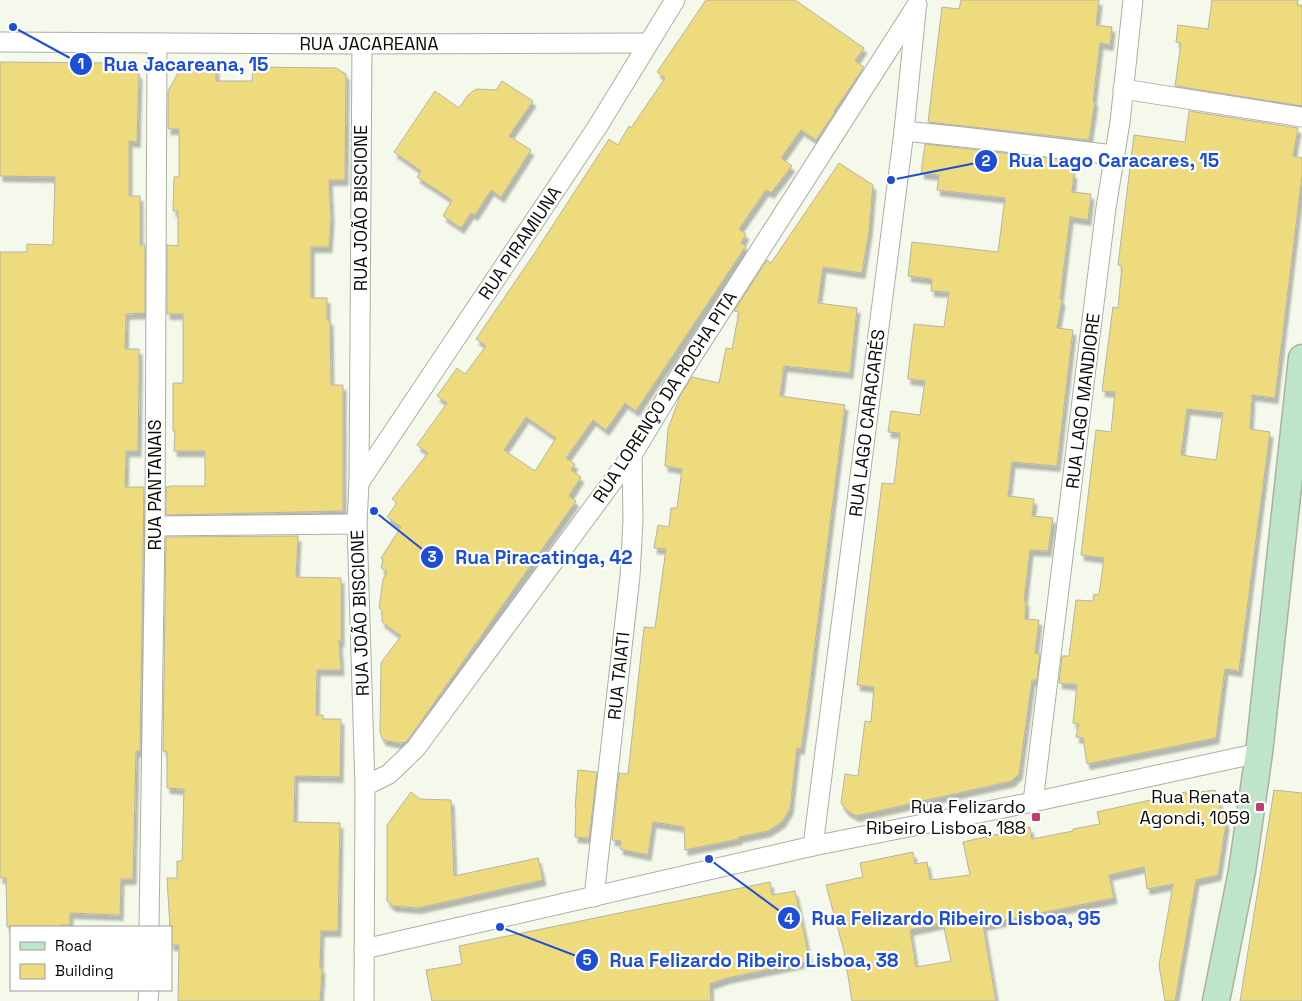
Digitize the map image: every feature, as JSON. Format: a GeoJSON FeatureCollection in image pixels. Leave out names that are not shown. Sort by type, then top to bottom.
{"type":"FeatureCollection","features":[{"type":"Feature","properties":{"kind":"street","name":"RUA PIRAMIUNA"},"geometry":{"type":"LineString","coordinates":[[359,483],[592,134],[675,0]]}},
{"type":"Feature","properties":{"kind":"street","name":"RUA LAGO MANDIORE"},"geometry":{"type":"LineString","coordinates":[[1033,802],[1133,0]]}},
{"type":"Feature","properties":{"kind":"street","name":"RUA LAGO CARACARÉS"},"geometry":{"type":"LineString","coordinates":[[813,846],[904,131],[918,3]]}},
{"type":"Feature","properties":{"kind":"street","name":"RUA LORENÇO DA ROCHA PITA"},"geometry":{"type":"LineString","coordinates":[[365,786],[389,774],[416,748],[632,455],[682,372],[918,3]]}},
{"type":"Feature","properties":{"kind":"street","name":"RUA JACAREANA"},"geometry":{"type":"LineString","coordinates":[[0,42],[648,43]]}},
{"type":"Feature","properties":{"kind":"street","name":"RUA PANTANAIS"},"geometry":{"type":"LineString","coordinates":[[149,926],[155,526],[157,43]]}},
{"type":"Feature","properties":{"kind":"street","name":"RUA JOÃO BISCIONE"},"geometry":{"type":"LineString","coordinates":[[362,44],[359,483],[357,524],[365,786],[364,1001]]}},
{"type":"Feature","properties":{"kind":"street"},"geometry":{"type":"LineString","coordinates":[[1123,89],[1302,117]]}},
{"type":"Feature","properties":{"kind":"street"},"geometry":{"type":"LineString","coordinates":[[904,131],[1114,155]]}},
{"type":"Feature","properties":{"kind":"street"},"geometry":{"type":"LineString","coordinates":[[1216,1001],[1242,871],[1259,753],[1302,358]]}},
{"type":"Feature","properties":{"kind":"street","name":"RUA TAIATI"},"geometry":{"type":"LineString","coordinates":[[594,897],[630,576],[633,520],[632,455]]}},
{"type":"Feature","properties":{"kind":"street"},"geometry":{"type":"LineString","coordinates":[[155,526],[357,524]]}},
{"type":"Feature","properties":{"kind":"street"},"geometry":{"type":"LineString","coordinates":[[364,949],[813,846],[1033,802],[1259,753]]}},
{"type":"Feature","properties":{"kind":"building"},"geometry":{"type":"Polygon","coordinates":[[[706,0],[795,0],[864,48],[855,61],[864,67],[816,140],[801,130],[781,158],[792,166],[771,193],[766,190],[739,229],[746,234],[741,243],[746,246],[636,411],[625,403],[606,430],[593,420],[566,458],[575,464],[571,470],[581,477],[569,496],[576,501],[406,742],[400,743],[383,740],[380,733],[381,663],[401,636],[382,622],[382,611],[379,608],[383,579],[387,572],[381,568],[383,559],[381,558],[401,527],[387,517],[397,503],[392,499],[428,453],[417,445],[447,403],[437,396],[457,368],[465,374],[486,346],[476,339],[609,139],[618,145],[629,126],[631,128],[665,78],[657,72],[706,0]],[[526,417],[504,450],[535,471],[556,438],[526,417]]]}},
{"type":"Feature","properties":{"kind":"building"},"geometry":{"type":"Polygon","coordinates":[[[961,0],[1099,0],[1096,25],[1112,27],[1110,45],[1100,43],[1093,101],[1095,101],[1089,140],[928,122],[942,7],[959,9],[961,0]]]}},
{"type":"Feature","properties":{"kind":"building"},"geometry":{"type":"Polygon","coordinates":[[[1212,0],[1298,0],[1297,5],[1302,6],[1302,106],[1175,86],[1181,43],[1176,42],[1178,25],[1208,29],[1212,0]]]}},
{"type":"Feature","properties":{"kind":"building"},"geometry":{"type":"Polygon","coordinates":[[[124,61],[139,74],[137,142],[129,141],[129,196],[140,196],[140,245],[145,245],[145,313],[126,314],[125,349],[139,349],[139,382],[138,451],[126,451],[125,487],[144,487],[140,751],[136,751],[133,879],[121,879],[120,915],[70,913],[70,925],[7,927],[6,878],[0,878],[0,252],[27,252],[27,244],[53,245],[55,177],[0,176],[0,62],[118,63],[124,61]]]}},
{"type":"Feature","properties":{"kind":"building"},"geometry":{"type":"Polygon","coordinates":[[[182,66],[216,66],[216,81],[252,81],[253,67],[336,68],[346,74],[345,180],[329,180],[331,218],[329,247],[311,247],[311,298],[327,298],[327,320],[330,320],[331,385],[343,385],[343,511],[166,515],[166,487],[205,486],[205,451],[174,451],[173,383],[183,383],[183,314],[167,314],[167,245],[178,246],[178,211],[173,211],[174,177],[179,177],[179,129],[168,129],[168,91],[182,66]]]}},
{"type":"Feature","properties":{"kind":"building"},"geometry":{"type":"Polygon","coordinates":[[[502,81],[533,101],[509,136],[531,150],[501,197],[491,190],[475,215],[471,213],[461,228],[443,216],[452,200],[417,177],[421,171],[394,152],[435,91],[459,108],[473,91],[477,89],[496,90],[502,81]]]}},
{"type":"Feature","properties":{"kind":"building"},"geometry":{"type":"Polygon","coordinates":[[[1189,111],[1298,128],[1293,156],[1302,158],[1302,175],[1275,398],[1252,395],[1250,429],[1270,432],[1239,671],[1225,669],[1216,738],[1087,764],[1083,738],[1076,737],[1079,724],[1073,723],[1077,685],[1059,683],[1062,656],[1069,656],[1076,600],[1093,601],[1094,594],[1099,595],[1104,558],[1081,555],[1096,430],[1111,432],[1115,392],[1102,391],[1113,307],[1118,308],[1122,266],[1118,265],[1134,135],[1185,142],[1189,111]],[[1187,409],[1181,455],[1216,460],[1223,413],[1187,409]]]}},
{"type":"Feature","properties":{"kind":"building"},"geometry":{"type":"Polygon","coordinates":[[[925,144],[1073,161],[1071,173],[1074,173],[1072,192],[1091,194],[1088,220],[1070,217],[1060,299],[1062,300],[1057,328],[1073,330],[1057,466],[1012,462],[1008,496],[1034,499],[1032,516],[1053,518],[1048,551],[1030,550],[1024,601],[1026,601],[1025,619],[1039,620],[1035,653],[1040,654],[1037,680],[1032,680],[1019,774],[1012,781],[856,816],[846,810],[841,803],[845,774],[858,776],[865,721],[871,722],[874,687],[857,685],[882,483],[894,484],[900,433],[888,432],[891,411],[920,415],[925,381],[908,379],[914,324],[944,327],[949,292],[931,291],[932,279],[908,276],[912,242],[998,252],[1005,198],[937,190],[939,175],[921,173],[925,144]]]}},
{"type":"Feature","properties":{"kind":"building"},"geometry":{"type":"Polygon","coordinates":[[[839,163],[873,185],[869,231],[862,273],[823,267],[818,303],[857,308],[850,373],[784,366],[780,396],[845,405],[806,716],[801,749],[797,748],[790,809],[782,822],[768,831],[685,850],[684,827],[653,822],[648,855],[620,849],[621,841],[612,840],[619,773],[628,774],[644,627],[655,628],[666,549],[654,548],[658,525],[669,527],[671,508],[677,508],[682,469],[665,466],[668,429],[680,396],[692,377],[719,383],[726,348],[732,349],[739,312],[734,311],[767,260],[771,263],[839,163]]]}},
{"type":"Feature","properties":{"kind":"building"},"geometry":{"type":"Polygon","coordinates":[[[298,536],[296,577],[341,578],[341,642],[339,640],[341,670],[317,670],[316,715],[323,715],[323,719],[341,719],[340,777],[295,776],[294,822],[340,823],[338,931],[321,931],[320,968],[322,968],[320,1001],[178,1001],[179,945],[172,945],[167,878],[177,878],[177,861],[182,861],[184,789],[167,788],[167,752],[163,751],[166,537],[298,536]]]}},
{"type":"Feature","properties":{"kind":"building"},"geometry":{"type":"Polygon","coordinates":[[[578,770],[597,772],[589,838],[575,837],[578,770]]]}},
{"type":"Feature","properties":{"kind":"building"},"geometry":{"type":"Polygon","coordinates":[[[1215,790],[1226,824],[1218,875],[1196,880],[1175,1001],[1165,1001],[1159,965],[1173,884],[1147,889],[1144,867],[1109,875],[1114,898],[983,925],[996,1001],[852,1001],[844,951],[826,885],[863,877],[860,863],[913,852],[915,864],[927,862],[930,880],[970,875],[963,842],[1030,827],[1032,839],[1073,831],[1073,829],[1100,824],[1097,812],[1186,792],[1186,794],[1215,790]],[[943,923],[910,930],[916,967],[951,961],[943,923]]]}},
{"type":"Feature","properties":{"kind":"building"},"geometry":{"type":"Polygon","coordinates":[[[1274,790],[1302,793],[1302,1001],[1240,1001],[1274,790]]]}},
{"type":"Feature","properties":{"kind":"building"},"geometry":{"type":"Polygon","coordinates":[[[411,792],[420,799],[451,800],[454,876],[538,858],[543,880],[418,908],[393,906],[387,901],[387,825],[411,792]]]}},
{"type":"Feature","properties":{"kind":"building"},"geometry":{"type":"Polygon","coordinates":[[[770,882],[772,895],[795,891],[810,961],[727,978],[710,984],[711,1001],[432,1001],[426,970],[462,964],[459,946],[770,882]]]}},
{"type":"Feature","properties":{"kind":"place","name":"Rua Jacareana, 15"},"geometry":{"type":"Point","coordinates":[13,27]}},
{"type":"Feature","properties":{"kind":"place","name":"Rua Lago Caracares, 15"},"geometry":{"type":"Point","coordinates":[891,180]}},
{"type":"Feature","properties":{"kind":"place","name":"Rua Piracatinga, 42"},"geometry":{"type":"Point","coordinates":[374,511]}},
{"type":"Feature","properties":{"kind":"place","name":"Rua Renata Agondi, 1059"},"geometry":{"type":"Point","coordinates":[1260,807]}},
{"type":"Feature","properties":{"kind":"place","name":"Rua Felizardo Ribeiro Lisboa, 188"},"geometry":{"type":"Point","coordinates":[1036,817]}},
{"type":"Feature","properties":{"kind":"place","name":"Rua Felizardo Ribeiro Lisboa, 95"},"geometry":{"type":"Point","coordinates":[709,859]}},
{"type":"Feature","properties":{"kind":"place","name":"Rua Felizardo Ribeiro Lisboa, 38"},"geometry":{"type":"Point","coordinates":[500,927]}}]}
